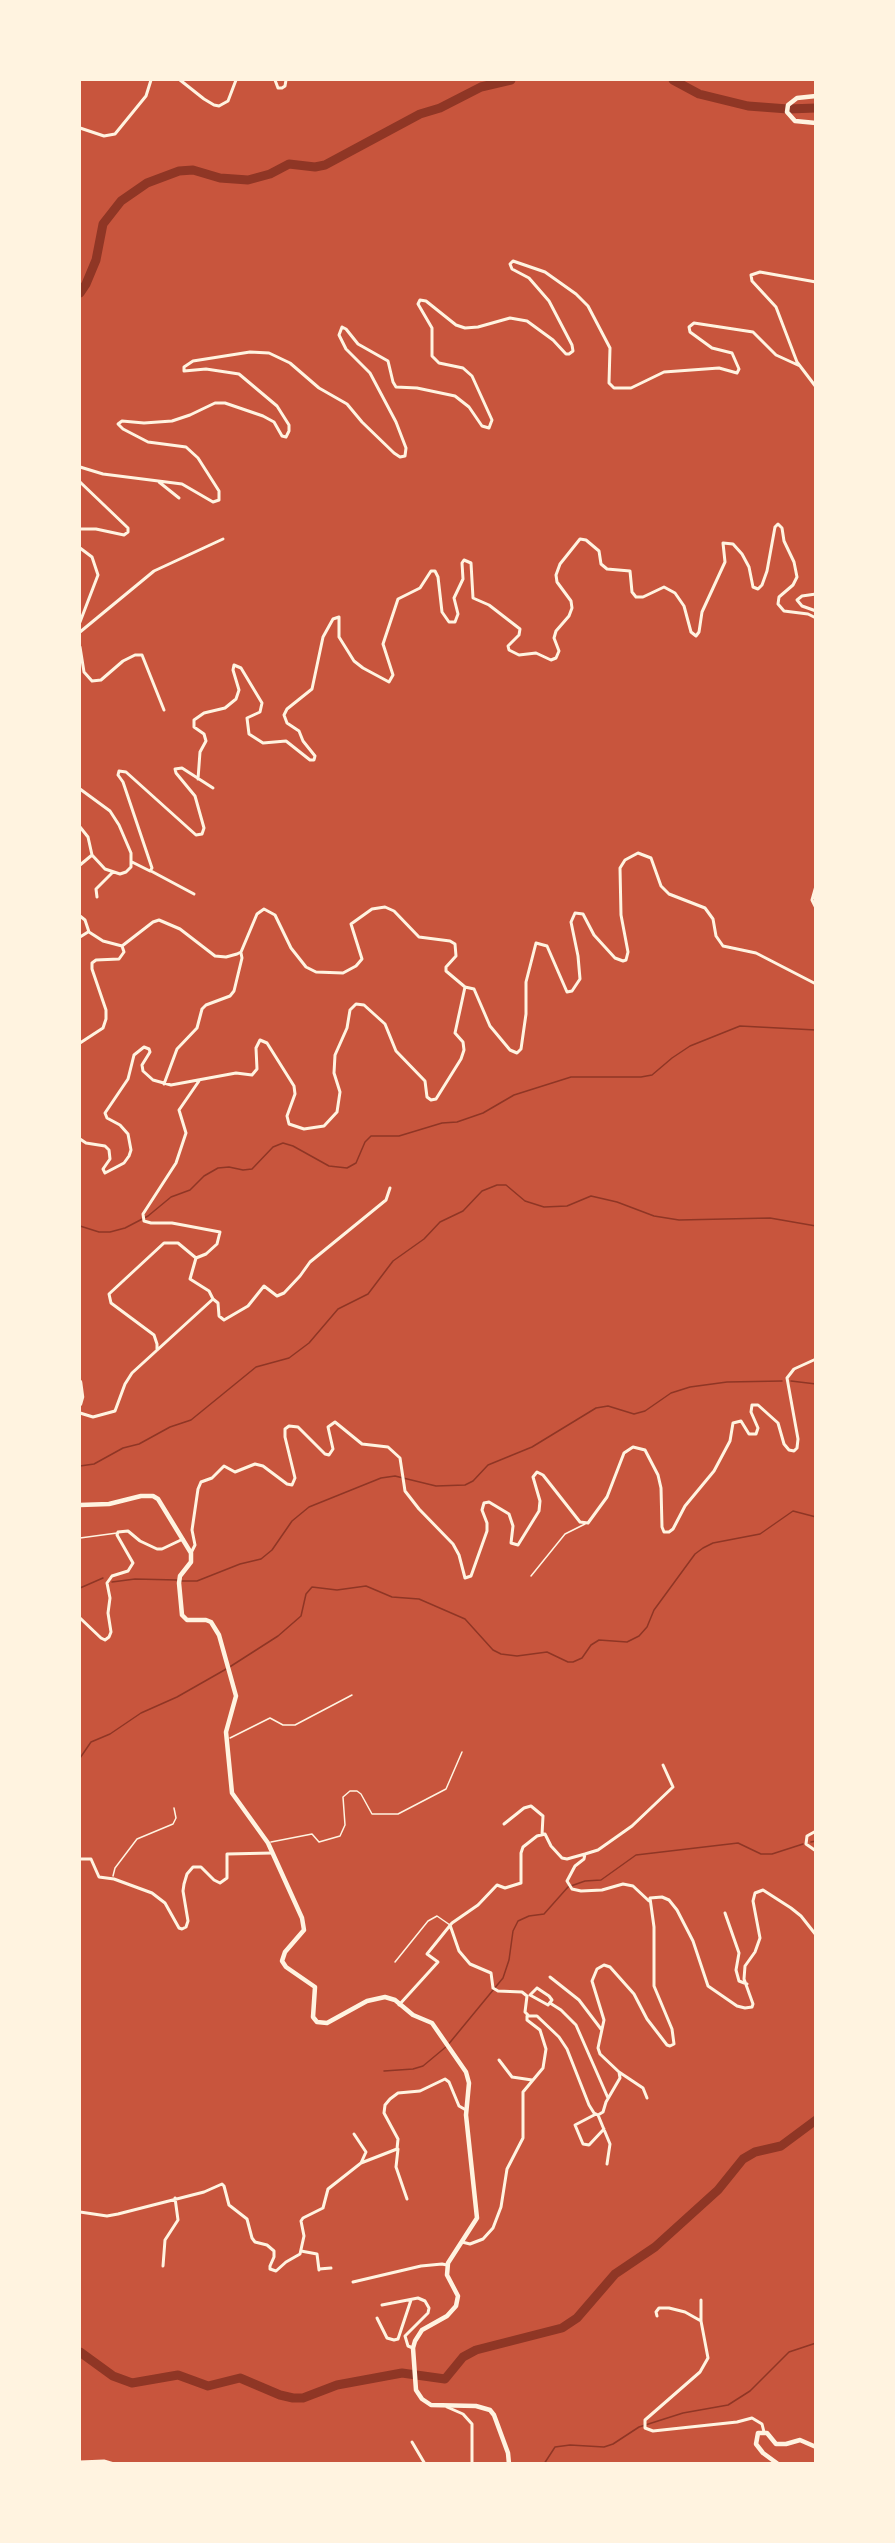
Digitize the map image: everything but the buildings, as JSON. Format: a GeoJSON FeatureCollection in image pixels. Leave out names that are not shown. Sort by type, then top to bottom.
{"type":"FeatureCollection","features":[{"type":"Feature","properties":{"kind":"main road"},"geometry":{"type":"LineString","coordinates":[[816,96],[801,97],[788,105],[787,112],[790,118],[803,123],[816,123]]}},
{"type":"Feature","properties":{"kind":"main road"},"geometry":{"type":"LineString","coordinates":[[80,1382],[82,1396],[80,1404]]}},
{"type":"Feature","properties":{"kind":"main road"},"geometry":{"type":"LineString","coordinates":[[80,1505],[109,1504],[153,1496],[158,1499],[191,1554],[191,1562],[180,1576],[179,1583],[183,1617],[187,1620],[206,1620],[214,1624],[225,1657],[236,1696],[226,1725],[233,1797],[268,1843],[305,1927],[302,1934],[285,1952],[282,1961],[286,1967],[315,1987],[313,2014],[315,2020],[327,2023],[376,1997],[385,1997],[412,2015],[432,2023],[469,2077],[466,2110],[478,2213],[476,2223],[447,2265],[447,2275],[458,2296],[456,2306],[447,2316],[417,2335],[413,2348],[416,2390],[426,2402],[444,2406],[476,2406],[490,2410],[494,2415],[509,2463]]}},
{"type":"Feature","properties":{"kind":"main road"},"geometry":{"type":"LineString","coordinates":[[778,2463],[763,2453],[756,2444],[758,2433],[764,2432],[776,2444],[800,2440],[816,2447]]}},
{"type":"Feature","properties":{"kind":"street"},"geometry":{"type":"LineString","coordinates":[[80,128],[104,136],[115,134],[146,96],[150,80]]}},
{"type":"Feature","properties":{"kind":"street"},"geometry":{"type":"LineString","coordinates":[[180,80],[214,105],[228,101],[236,80]]}},
{"type":"Feature","properties":{"kind":"street"},"geometry":{"type":"LineString","coordinates":[[274,80],[278,88],[285,86],[286,80]]}},
{"type":"Feature","properties":{"kind":"street"},"geometry":{"type":"LineString","coordinates":[[80,466],[103,474],[188,486],[213,502],[220,498],[219,492],[198,458],[186,447],[148,442],[120,428],[119,422],[172,421],[190,416],[215,403],[225,403],[263,416],[274,422],[282,436],[287,436],[289,425],[277,406],[239,374],[206,369],[184,371],[184,367],[193,361],[243,352],[268,354],[290,363],[319,388],[348,404],[362,422],[394,453],[400,457],[405,456],[406,448],[396,422],[370,373],[346,349],[339,335],[342,327],[358,344],[388,361],[396,387],[417,388],[455,396],[469,407],[482,426],[490,427],[492,420],[475,380],[469,372],[459,366],[439,363],[432,356],[432,328],[418,304],[420,300],[426,301],[456,325],[465,328],[478,327],[510,318],[527,321],[553,340],[566,354],[571,353],[572,345],[549,301],[529,278],[512,269],[510,264],[513,261],[545,272],[576,294],[588,306],[610,348],[609,381],[614,388],[631,388],[664,372],[719,368],[737,373],[739,369],[732,353],[712,348],[690,332],[689,327],[694,323],[753,332],[776,355],[800,366]]}},
{"type":"Feature","properties":{"kind":"street"},"geometry":{"type":"LineString","coordinates":[[816,282],[760,272],[751,275],[752,281],[776,307],[800,366],[816,387]]}},
{"type":"Feature","properties":{"kind":"street"},"geometry":{"type":"LineString","coordinates":[[157,480],[179,498]]}},
{"type":"Feature","properties":{"kind":"street"},"geometry":{"type":"LineString","coordinates":[[80,482],[128,526],[128,531],[124,535],[96,529],[80,530]]}},
{"type":"Feature","properties":{"kind":"street"},"geometry":{"type":"LineString","coordinates":[[198,778],[200,752],[206,741],[204,734],[194,728],[194,720],[204,712],[225,708],[237,699],[239,690],[233,670],[234,665],[241,668],[262,703],[260,712],[247,718],[249,734],[263,743],[286,741],[310,760],[314,760],[315,756],[303,741],[299,731],[287,723],[284,715],[287,709],[312,689],[323,637],[333,619],[339,617],[339,637],[354,661],[389,682],[393,675],[383,645],[398,599],[420,588],[429,573],[435,571],[438,577],[442,612],[449,622],[455,622],[458,614],[454,598],[463,579],[462,563],[464,560],[471,563],[473,598],[489,605],[520,629],[519,635],[508,646],[509,650],[519,655],[536,653],[551,660],[556,658],[559,651],[554,638],[556,631],[569,616],[572,608],[571,601],[557,582],[556,575],[560,564],[578,540],[586,540],[597,549],[601,564],[607,569],[630,571],[632,592],[636,597],[643,597],[664,587],[675,593],[684,606],[691,632],[696,636],[699,632],[702,612],[725,562],[723,543],[733,544],[742,554],[749,567],[753,587],[758,589],[767,571],[775,526],[778,524],[781,526],[784,541],[797,573],[796,581],[779,597],[778,604],[784,610],[808,614],[816,618]]}},
{"type":"Feature","properties":{"kind":"street"},"geometry":{"type":"LineString","coordinates":[[80,632],[154,571],[223,539]]}},
{"type":"Feature","properties":{"kind":"street"},"geometry":{"type":"LineString","coordinates":[[80,548],[92,557],[98,576],[80,622]]}},
{"type":"Feature","properties":{"kind":"street"},"geometry":{"type":"LineString","coordinates":[[816,594],[802,596],[797,600],[802,606],[816,611]]}},
{"type":"Feature","properties":{"kind":"street"},"geometry":{"type":"LineString","coordinates":[[80,646],[84,672],[92,681],[101,680],[129,658],[142,655],[164,710]]}},
{"type":"Feature","properties":{"kind":"street"},"geometry":{"type":"LineString","coordinates":[[150,871],[152,865],[123,782],[118,775],[119,771],[126,772],[199,835],[204,828],[195,796],[175,769],[182,768],[213,788]]}},
{"type":"Feature","properties":{"kind":"street"},"geometry":{"type":"LineString","coordinates":[[80,789],[110,811],[119,825],[132,862],[194,894]]}},
{"type":"Feature","properties":{"kind":"street"},"geometry":{"type":"LineString","coordinates":[[80,827],[88,837],[93,855],[105,869],[113,872],[126,872],[132,862]]}},
{"type":"Feature","properties":{"kind":"street"},"geometry":{"type":"LineString","coordinates":[[164,1084],[177,1048],[197,1028],[202,1009],[206,1005],[230,996],[234,991],[242,958],[241,952],[257,914],[264,909],[275,915],[291,948],[306,967],[316,972],[343,973],[356,966],[362,959],[351,924],[372,909],[385,907],[394,911],[418,938],[450,941],[455,944],[456,956],[446,966],[446,970],[465,987],[471,987],[477,993],[490,1026],[510,1050],[516,1053],[520,1052],[527,1008],[526,982],[534,945],[539,942],[547,946],[567,992],[572,991],[580,979],[579,956],[571,922],[575,914],[583,914],[594,934],[615,958],[623,962],[626,960],[628,952],[621,915],[620,868],[625,860],[643,853],[651,858],[665,891],[681,901],[699,905],[710,914],[716,936],[723,946],[756,953],[816,984]]}},
{"type":"Feature","properties":{"kind":"street"},"geometry":{"type":"LineString","coordinates":[[80,865],[93,855]]}},
{"type":"Feature","properties":{"kind":"street"},"geometry":{"type":"LineString","coordinates":[[97,897],[96,889],[113,872]]}},
{"type":"Feature","properties":{"kind":"street"},"geometry":{"type":"LineString","coordinates":[[816,886],[812,900],[816,908]]}},
{"type":"Feature","properties":{"kind":"street"},"geometry":{"type":"LineString","coordinates":[[80,916],[85,920],[89,932],[103,941],[122,946]]}},
{"type":"Feature","properties":{"kind":"street"},"geometry":{"type":"LineString","coordinates":[[122,946],[153,922],[159,920],[180,928],[215,956],[226,957],[241,952]]}},
{"type":"Feature","properties":{"kind":"street"},"geometry":{"type":"LineString","coordinates":[[80,937],[89,932]]}},
{"type":"Feature","properties":{"kind":"street"},"geometry":{"type":"LineString","coordinates":[[80,1043],[103,1028],[106,1019],[106,1010],[92,963],[96,960],[119,959],[124,952],[122,946]]}},
{"type":"Feature","properties":{"kind":"street"},"geometry":{"type":"LineString","coordinates":[[80,1139],[86,1143],[105,1146],[109,1150],[110,1159],[103,1169],[105,1173],[124,1163],[131,1150],[128,1134],[120,1125],[107,1118],[105,1113],[128,1079],[131,1060],[141,1049],[147,1047],[150,1052],[142,1065],[143,1071],[153,1080],[171,1085],[236,1073],[252,1075],[256,1070],[257,1044],[263,1040],[294,1086],[295,1094],[287,1116],[289,1124],[304,1129],[324,1126],[334,1117],[339,1107],[340,1088],[334,1066],[336,1050],[346,1028],[352,1006],[360,1004],[385,1024],[396,1051],[425,1081],[427,1097],[431,1100],[436,1099],[449,1074],[461,1059],[464,1050],[463,1042],[455,1033],[465,987]]}},
{"type":"Feature","properties":{"kind":"street"},"geometry":{"type":"LineString","coordinates":[[196,1258],[206,1254],[217,1244],[220,1232],[189,1225],[151,1224],[144,1221],[143,1214],[176,1163],[186,1133],[178,1110],[199,1081]]}},
{"type":"Feature","properties":{"kind":"street"},"geometry":{"type":"LineString","coordinates":[[196,1258],[190,1279],[209,1291],[218,1303],[219,1316],[224,1320],[248,1306],[264,1286],[277,1296],[284,1293],[310,1262],[386,1200],[390,1188]]}},
{"type":"Feature","properties":{"kind":"street"},"geometry":{"type":"LineString","coordinates":[[156,1352],[158,1344],[154,1335],[111,1303],[109,1294],[164,1243],[178,1243],[196,1258]]}},
{"type":"Feature","properties":{"kind":"street"},"geometry":{"type":"LineString","coordinates":[[80,1413],[93,1417],[115,1411],[128,1379],[213,1299]]}},
{"type":"Feature","properties":{"kind":"street"},"geometry":{"type":"LineString","coordinates":[[191,1554],[195,1548],[192,1530],[199,1485],[212,1478],[223,1467],[227,1466],[235,1472],[251,1464],[259,1464],[287,1485],[294,1483],[295,1478],[285,1430],[289,1426],[298,1427],[325,1454],[329,1455],[333,1449],[328,1427],[335,1422],[362,1444],[388,1448],[400,1458],[407,1494],[453,1544],[459,1555],[465,1578],[472,1573],[487,1531],[487,1523],[482,1510],[484,1503],[489,1502],[506,1511],[513,1522],[511,1543],[515,1545],[520,1543],[539,1511],[540,1501],[533,1477],[535,1473],[543,1475],[577,1520],[585,1524],[593,1519],[606,1497],[624,1453],[636,1446],[645,1450],[658,1475],[662,1527],[664,1532],[671,1531],[688,1502],[714,1471],[730,1442],[733,1424],[741,1421],[749,1434],[756,1434],[758,1428],[751,1409],[753,1404],[775,1419],[781,1428],[786,1447],[794,1450],[798,1439],[787,1378],[794,1369],[816,1359]]}},
{"type":"Feature","properties":{"kind":"street"},"geometry":{"type":"LineString","coordinates":[[80,1618],[101,1638],[105,1640],[109,1637],[111,1632],[108,1612],[110,1598],[107,1583],[111,1576],[128,1571],[133,1563],[118,1533],[128,1531],[140,1541],[157,1549],[183,1539]]}},
{"type":"Feature","properties":{"kind":"street"},"geometry":{"type":"LineString","coordinates":[[542,1834],[545,1834],[561,1858],[567,1859],[598,1850],[632,1826],[673,1786],[663,1765]]}},
{"type":"Feature","properties":{"kind":"street"},"geometry":{"type":"LineString","coordinates":[[504,1824],[524,1808],[531,1806],[543,1816],[542,1834]]}},
{"type":"Feature","properties":{"kind":"street"},"geometry":{"type":"LineString","coordinates":[[816,1831],[807,1836],[806,1844],[816,1851]]}},
{"type":"Feature","properties":{"kind":"street"},"geometry":{"type":"LineString","coordinates":[[399,2005],[438,1962],[427,1954],[450,1925],[478,1905],[497,1886],[505,1888],[521,1883],[523,1847],[542,1834]]}},
{"type":"Feature","properties":{"kind":"street"},"geometry":{"type":"LineString","coordinates":[[80,1859],[91,1858],[99,1877],[110,1878],[152,1893],[165,1903],[178,1928],[182,1929],[186,1927],[188,1921],[184,1884],[187,1874],[193,1867],[201,1867],[220,1883],[227,1878],[227,1854],[273,1853]]}},
{"type":"Feature","properties":{"kind":"street"},"geometry":{"type":"LineString","coordinates":[[585,1854],[584,1859],[575,1866],[567,1881],[572,1889],[602,1890],[623,1884],[633,1886],[649,1901],[654,1928],[654,1986],[672,2029],[674,2044],[667,2045],[647,2019],[624,1982],[610,1966],[604,1965],[597,1969],[592,1981],[604,2020],[598,2040],[600,2054],[619,2072],[643,2088],[647,2098]]}},
{"type":"Feature","properties":{"kind":"street"},"geometry":{"type":"LineString","coordinates":[[649,1901],[650,1898],[662,1897],[669,1900],[677,1910],[696,1950],[705,1980],[712,1990],[737,2006],[745,2008],[752,2007],[753,2004],[744,1975],[745,1966],[755,1952],[760,1938],[753,1901],[759,1890],[770,1893],[801,1916],[816,1935]]}},
{"type":"Feature","properties":{"kind":"street"},"geometry":{"type":"LineString","coordinates":[[725,1913],[739,1953],[736,1970],[739,1981],[747,1984]]}},
{"type":"Feature","properties":{"kind":"street"},"geometry":{"type":"LineString","coordinates":[[450,1925],[459,1951],[470,1964],[491,1973],[493,1988],[498,1991],[522,1992],[527,1996],[525,2012],[528,2016],[527,2020],[540,2030],[546,2049],[543,2067],[524,2092],[523,2138],[507,2169],[501,2207],[493,2228],[483,2239],[470,2244],[462,2242]]}},
{"type":"Feature","properties":{"kind":"street"},"geometry":{"type":"LineString","coordinates":[[550,1977],[579,2000],[601,2029]]}},
{"type":"Feature","properties":{"kind":"street"},"geometry":{"type":"LineString","coordinates":[[550,2003],[552,2000],[549,1996],[537,1988],[530,1995],[561,2010],[576,2025],[608,2098]]}},
{"type":"Feature","properties":{"kind":"street"},"geometry":{"type":"LineString","coordinates":[[528,2016],[537,2016],[560,2037],[567,2049],[589,2105],[597,2114],[610,2144],[607,2164]]}},
{"type":"Feature","properties":{"kind":"street"},"geometry":{"type":"LineString","coordinates":[[499,2060],[512,2077],[532,2080]]}},
{"type":"Feature","properties":{"kind":"street"},"geometry":{"type":"LineString","coordinates":[[604,2129],[589,2145],[583,2144],[575,2125],[603,2112],[620,2078],[619,2072]]}},
{"type":"Feature","properties":{"kind":"street"},"geometry":{"type":"LineString","coordinates":[[407,2199],[396,2167],[398,2139],[384,2113],[385,2105],[398,2093],[420,2091],[446,2079],[459,2106],[466,2110]]}},
{"type":"Feature","properties":{"kind":"street"},"geometry":{"type":"LineString","coordinates":[[354,2134],[366,2152],[362,2163]]}},
{"type":"Feature","properties":{"kind":"street"},"geometry":{"type":"LineString","coordinates":[[80,2212],[107,2216],[204,2192],[222,2184],[229,2205],[247,2219],[255,2242],[270,2247],[274,2251],[270,2270],[276,2271],[301,2251],[303,2218],[323,2208],[328,2189],[362,2163],[392,2152],[398,2147]]}},
{"type":"Feature","properties":{"kind":"street"},"geometry":{"type":"LineString","coordinates":[[163,2266],[165,2240],[178,2220],[174,2198]]}},
{"type":"Feature","properties":{"kind":"street"},"geometry":{"type":"LineString","coordinates":[[301,2251],[317,2254],[319,2270],[331,2268]]}},
{"type":"Feature","properties":{"kind":"street"},"geometry":{"type":"LineString","coordinates":[[353,2282],[414,2267],[447,2265]]}},
{"type":"Feature","properties":{"kind":"street"},"geometry":{"type":"LineString","coordinates":[[382,2305],[423,2298],[429,2308],[428,2313],[405,2336],[408,2346],[413,2348]]}},
{"type":"Feature","properties":{"kind":"street"},"geometry":{"type":"LineString","coordinates":[[377,2318],[387,2338],[398,2339],[411,2300]]}},
{"type":"Feature","properties":{"kind":"street"},"geometry":{"type":"LineString","coordinates":[[701,2300],[701,2321],[708,2354],[706,2365],[645,2420],[645,2428],[653,2431],[737,2422],[752,2418],[762,2424],[764,2432]]}},
{"type":"Feature","properties":{"kind":"street"},"geometry":{"type":"LineString","coordinates":[[657,2316],[658,2308],[669,2308],[685,2312],[701,2321]]}},
{"type":"Feature","properties":{"kind":"street"},"geometry":{"type":"LineString","coordinates":[[444,2406],[463,2414],[472,2424],[472,2463]]}},
{"type":"Feature","properties":{"kind":"street"},"geometry":{"type":"LineString","coordinates":[[412,2442],[425,2463]]}},
{"type":"Feature","properties":{"kind":"street"},"geometry":{"type":"LineString","coordinates":[[80,2462],[114,2463]]}},
{"type":"Feature","properties":{"kind":"lane"},"geometry":{"type":"LineString","coordinates":[[531,1576],[565,1534],[585,1524]]}},
{"type":"Feature","properties":{"kind":"lane"},"geometry":{"type":"LineString","coordinates":[[80,1538],[118,1533]]}},
{"type":"Feature","properties":{"kind":"lane"},"geometry":{"type":"LineString","coordinates":[[268,1843],[312,1834],[319,1842],[340,1836],[345,1825],[343,1797],[350,1791],[357,1791],[361,1794],[372,1814],[398,1814],[447,1789],[462,1752]]}},
{"type":"Feature","properties":{"kind":"lane"},"geometry":{"type":"LineString","coordinates":[[395,1962],[428,1921],[437,1916],[450,1925]]}},
{"type":"Feature","properties":{"kind":"path"},"geometry":{"type":"LineString","coordinates":[[227,1740],[270,1718],[283,1725],[295,1725],[352,1695]]}},
{"type":"Feature","properties":{"kind":"path"},"geometry":{"type":"LineString","coordinates":[[110,1878],[137,1839],[173,1824],[176,1818],[174,1808]]}},
{"type":"Feature","properties":{"kind":"waterway"},"geometry":{"type":"LineString","coordinates":[[80,293],[96,260],[103,224],[121,201],[147,183],[179,171],[193,170],[220,178],[248,180],[270,174],[289,164],[315,167],[325,165],[420,114],[440,108],[481,87],[511,80]]}},
{"type":"Feature","properties":{"kind":"waterway"},"geometry":{"type":"LineString","coordinates":[[673,80],[699,94],[748,106],[788,109],[816,108]]}},
{"type":"Feature","properties":{"kind":"waterway"},"geometry":{"type":"LineString","coordinates":[[80,1226],[99,1232],[125,1228],[148,1216],[171,1197],[190,1190],[204,1176],[218,1168],[252,1169],[273,1147],[283,1143],[329,1166],[347,1168],[356,1163],[365,1142],[371,1136],[399,1136],[442,1123],[457,1122],[483,1113],[514,1095],[571,1077],[652,1075],[690,1046],[740,1026],[816,1030]]}},
{"type":"Feature","properties":{"kind":"waterway"},"geometry":{"type":"LineString","coordinates":[[80,1466],[94,1464],[123,1448],[139,1444],[170,1427],[191,1420],[256,1367],[289,1358],[309,1343],[338,1309],[368,1294],[393,1261],[424,1239],[440,1222],[463,1211],[482,1191],[497,1185],[506,1185],[525,1201],[544,1207],[567,1206],[591,1196],[617,1202],[654,1216],[679,1220],[770,1218],[816,1226]]}},
{"type":"Feature","properties":{"kind":"waterway"},"geometry":{"type":"LineString","coordinates":[[181,1581],[197,1581],[240,1564],[261,1559],[272,1550],[292,1521],[309,1507],[381,1478],[395,1476],[436,1486],[465,1485],[473,1481],[488,1465],[532,1447],[596,1408],[608,1406],[634,1414],[645,1411],[671,1393],[690,1387],[727,1382],[782,1381]]}},
{"type":"Feature","properties":{"kind":"waterway"},"geometry":{"type":"LineString","coordinates":[[791,1381],[816,1384]]}},
{"type":"Feature","properties":{"kind":"waterway"},"geometry":{"type":"LineString","coordinates":[[80,1758],[91,1742],[110,1734],[141,1713],[177,1697],[278,1636],[301,1616],[306,1594],[312,1587],[337,1590],[366,1586],[392,1597],[419,1599],[465,1619],[493,1650],[501,1654],[517,1656],[547,1652],[573,1662],[582,1658],[591,1645],[599,1640],[627,1642],[639,1636],[647,1627],[654,1610],[695,1554],[703,1548],[713,1543],[760,1534],[793,1511],[816,1517]]}},
{"type":"Feature","properties":{"kind":"waterway"},"geometry":{"type":"LineString","coordinates":[[80,1588],[103,1578]]}},
{"type":"Feature","properties":{"kind":"waterway"},"geometry":{"type":"LineString","coordinates":[[112,1582],[135,1579],[177,1580]]}},
{"type":"Feature","properties":{"kind":"waterway"},"geometry":{"type":"LineString","coordinates":[[811,1842],[816,1841]]}},
{"type":"Feature","properties":{"kind":"waterway"},"geometry":{"type":"LineString","coordinates":[[384,2071],[423,2066],[447,2046],[503,1978],[509,1960],[513,1931],[518,1921],[529,1916],[544,1914],[568,1887],[585,1881],[601,1880],[636,1855],[738,1843],[761,1854],[772,1854],[803,1844]]}},
{"type":"Feature","properties":{"kind":"waterway"},"geometry":{"type":"LineString","coordinates":[[80,2352],[113,2376],[132,2383],[178,2375],[208,2386],[240,2378],[293,2398],[303,2398],[337,2385],[402,2373],[445,2379],[463,2357],[476,2350],[562,2328],[577,2318],[615,2274],[655,2247],[718,2190],[743,2159],[755,2152],[781,2146],[816,2120]]}},
{"type":"Feature","properties":{"kind":"waterway"},"geometry":{"type":"LineString","coordinates":[[544,2464],[555,2447],[570,2445],[604,2447],[613,2444],[639,2427],[683,2413],[728,2405],[750,2391],[789,2352],[816,2343]]}}]}
